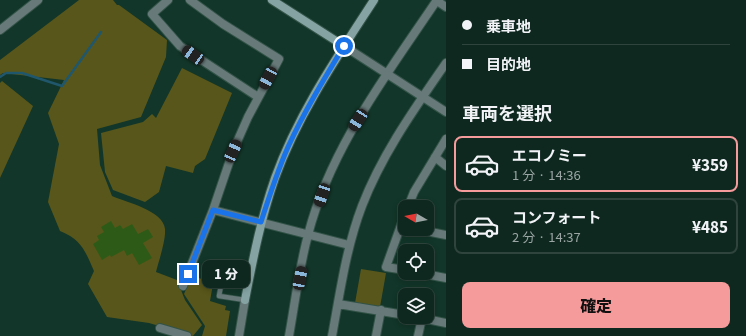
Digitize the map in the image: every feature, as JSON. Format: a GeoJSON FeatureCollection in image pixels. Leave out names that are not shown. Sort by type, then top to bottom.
{"type":"FeatureCollection","features":[{"type":"Feature","properties":{"kind":"street"},"geometry":{"type":"LineString","coordinates":[[0,30],[38,0]]}},
{"type":"Feature","properties":{"kind":"street"},"geometry":{"type":"LineString","coordinates":[[168,0],[152,14],[180,46],[258,98]]}},
{"type":"Feature","properties":{"kind":"street"},"geometry":{"type":"LineString","coordinates":[[184,286],[213,210],[233,151],[258,98],[279,59],[223,24],[190,0]]}},
{"type":"Feature","properties":{"kind":"street"},"geometry":{"type":"LineString","coordinates":[[272,0],[446,112]]}},
{"type":"Feature","properties":{"kind":"street"},"geometry":{"type":"LineString","coordinates":[[238,336],[261,222],[275,178],[294,135],[314,96],[374,0]]}},
{"type":"Feature","properties":{"kind":"street"},"geometry":{"type":"LineString","coordinates":[[289,336],[308,234],[326,182],[351,132],[437,0],[446,7]]}},
{"type":"Feature","properties":{"kind":"street"},"geometry":{"type":"LineString","coordinates":[[332,336],[349,245],[362,206],[388,151],[446,63]]}},
{"type":"Feature","properties":{"kind":"street"},"geometry":{"type":"LineString","coordinates":[[411,200],[414,192],[446,139]]}},
{"type":"Feature","properties":{"kind":"street"},"geometry":{"type":"LineString","coordinates":[[435,157],[446,166]]}},
{"type":"Feature","properties":{"kind":"street"},"geometry":{"type":"LineString","coordinates":[[213,210],[349,245]]}},
{"type":"Feature","properties":{"kind":"street"},"geometry":{"type":"LineString","coordinates":[[434,233],[446,235]]}},
{"type":"Feature","properties":{"kind":"street"},"geometry":{"type":"LineString","coordinates":[[398,236],[386,267],[398,269]]}},
{"type":"Feature","properties":{"kind":"street"},"geometry":{"type":"LineString","coordinates":[[434,276],[446,278]]}},
{"type":"Feature","properties":{"kind":"street"},"geometry":{"type":"LineString","coordinates":[[338,304],[398,314]]}},
{"type":"Feature","properties":{"kind":"street"},"geometry":{"type":"LineString","coordinates":[[376,336],[381,310]]}},
{"type":"Feature","properties":{"kind":"street"},"geometry":{"type":"LineString","coordinates":[[434,320],[446,323]]}},
{"type":"Feature","properties":{"kind":"street"},"geometry":{"type":"LineString","coordinates":[[418,336],[419,324]]}},
{"type":"Feature","properties":{"kind":"street"},"geometry":{"type":"LineString","coordinates":[[160,328],[187,336]]}},
{"type":"Feature","properties":{"kind":"lane"},"geometry":{"type":"LineString","coordinates":[[245,300],[219,296],[222,280],[248,284]]}},
{"type":"Feature","properties":{"kind":"shaded area"},"geometry":{"type":"Polygon","coordinates":[[[79,0],[113,0],[117,5],[167,40],[166,57],[141,117],[97,129],[100,165],[112,196],[135,204],[151,212],[163,223],[165,229],[164,239],[156,272],[177,280],[185,300],[202,325],[193,336],[149,323],[107,317],[88,284],[94,271],[85,252],[78,242],[60,231],[48,202],[59,144],[48,113],[64,80],[3,73],[0,75],[0,60],[79,0]]]}},
{"type":"Feature","properties":{"kind":"shaded area"},"geometry":{"type":"Polygon","coordinates":[[[182,68],[232,93],[205,159],[195,166],[193,173],[166,166],[159,192],[145,202],[113,190],[105,172],[101,133],[143,122],[152,114],[156,118],[182,68]]]}},
{"type":"Feature","properties":{"kind":"shaded area"},"geometry":{"type":"Polygon","coordinates":[[[2,81],[33,106],[0,178],[0,83],[2,81]]]}},
{"type":"Feature","properties":{"kind":"shaded area"},"geometry":{"type":"Polygon","coordinates":[[[361,269],[386,273],[380,307],[355,303],[361,269]]]}},
{"type":"Feature","properties":{"kind":"shaded area"},"geometry":{"type":"Polygon","coordinates":[[[192,275],[213,284],[210,301],[226,306],[225,310],[230,311],[226,336],[202,336],[205,326],[184,294],[192,275]]]}},
{"type":"Feature","properties":{"kind":"building"},"geometry":{"type":"Polygon","coordinates":[[[111,221],[115,228],[120,225],[123,229],[132,224],[138,234],[148,229],[153,237],[143,243],[152,258],[139,265],[132,253],[127,256],[124,250],[111,257],[110,255],[102,260],[93,244],[99,240],[97,236],[104,232],[101,227],[111,221]]]}},
{"type":"Feature","properties":{"kind":"waterway"},"geometry":{"type":"LineString","coordinates":[[0,77],[6,73],[22,73],[62,86],[101,32]]}},
{"type":"Feature","properties":{"kind":"route"},"geometry":{"type":"LineString","coordinates":[[188,274],[213,210],[261,222],[275,178],[287,148],[300,121],[344,46]]}}]}
